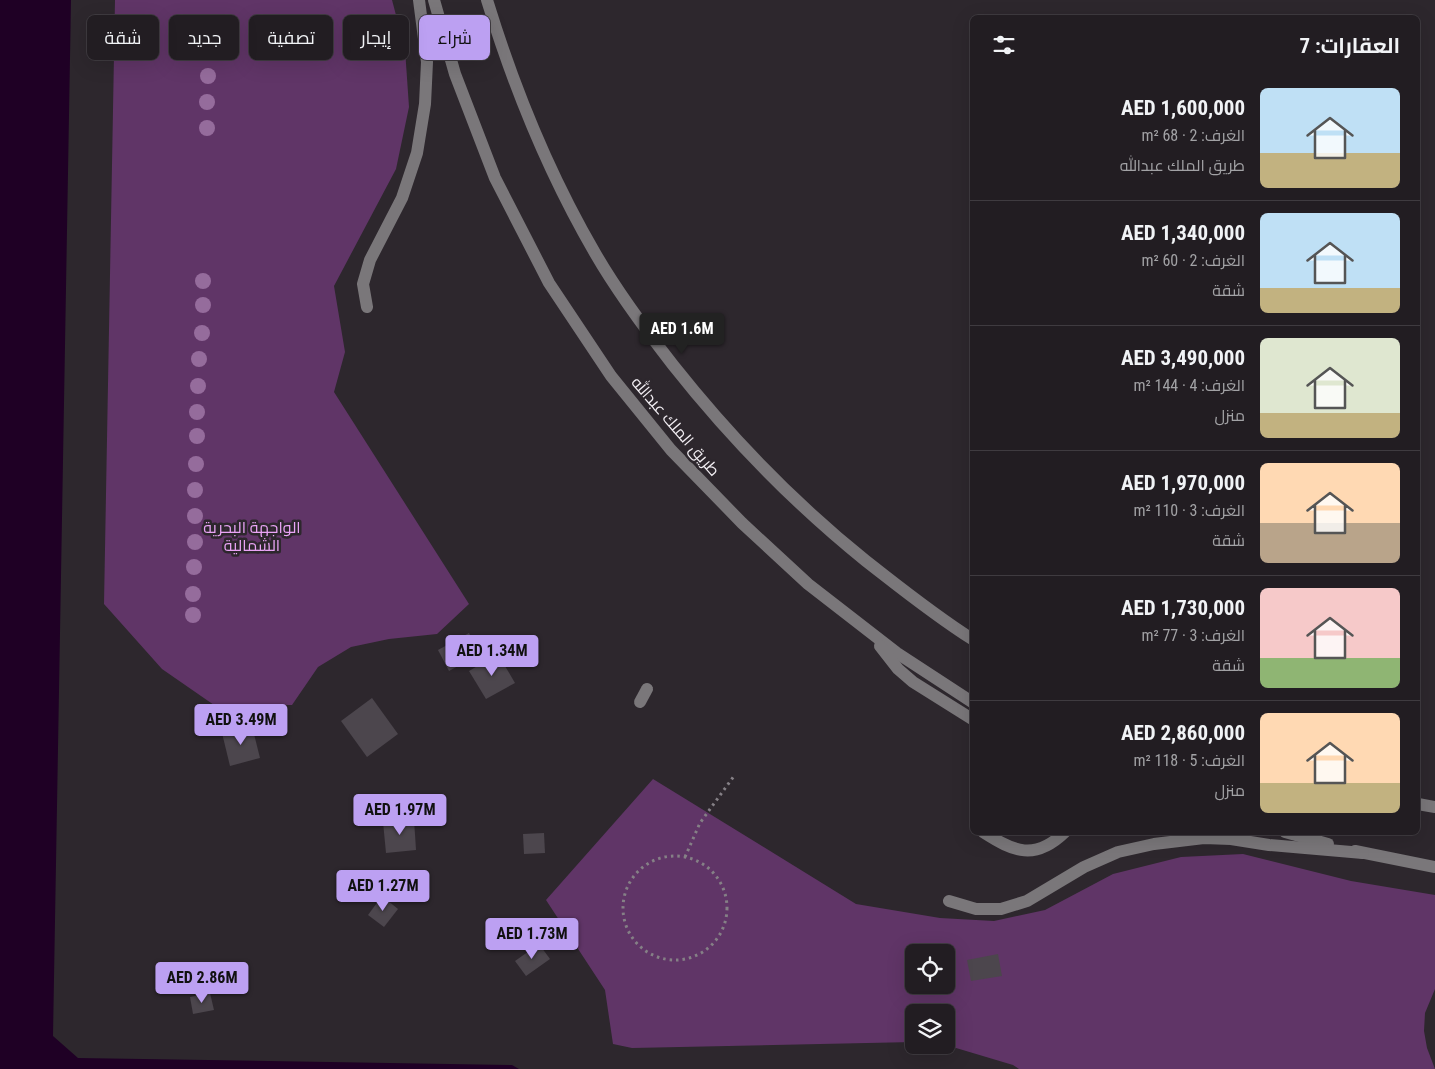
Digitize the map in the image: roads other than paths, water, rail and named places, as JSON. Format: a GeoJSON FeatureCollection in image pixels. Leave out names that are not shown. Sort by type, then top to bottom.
{"type":"FeatureCollection","features":[{"type":"Feature","properties":{"kind":"street"},"geometry":{"type":"LineString","coordinates":[[367,306],[363,284],[370,260],[402,198],[417,153],[425,104],[427,62],[419,0]]}},
{"type":"Feature","properties":{"kind":"street","name":"طريق الملك عبدالله"},"geometry":{"type":"LineString","coordinates":[[434,0],[455,74],[495,178],[549,283],[611,376],[670,450],[742,524],[808,584],[897,653],[970,701]]}},
{"type":"Feature","properties":{"kind":"street"},"geometry":{"type":"LineString","coordinates":[[487,0],[524,108],[595,253],[636,318],[709,411],[765,471],[825,528],[938,618],[970,637]]}},
{"type":"Feature","properties":{"kind":"street"},"geometry":{"type":"LineString","coordinates":[[868,631],[898,669],[913,682],[970,718]]}},
{"type":"Feature","properties":{"kind":"street"},"geometry":{"type":"LineString","coordinates":[[640,702],[647,689]]}},
{"type":"Feature","properties":{"kind":"street"},"geometry":{"type":"LineString","coordinates":[[1420,804],[1435,807]]}},
{"type":"Feature","properties":{"kind":"street"},"geometry":{"type":"LineString","coordinates":[[988,835],[1005,846],[1021,850],[1037,850],[1052,844],[1062,835]]}},
{"type":"Feature","properties":{"kind":"street"},"geometry":{"type":"LineString","coordinates":[[1296,835],[1362,853],[1435,867]]}},
{"type":"Feature","properties":{"kind":"street"},"geometry":{"type":"LineString","coordinates":[[949,901],[976,909],[1000,909],[1027,901],[1069,876],[1118,852],[1154,844],[1204,838],[1231,839],[1269,845],[1362,853]]}},
{"type":"Feature","properties":{"kind":"park label","name":"الواجهة البحرية الشمالية"},"geometry":{"type":"Point","coordinates":[252,536]}}]}
